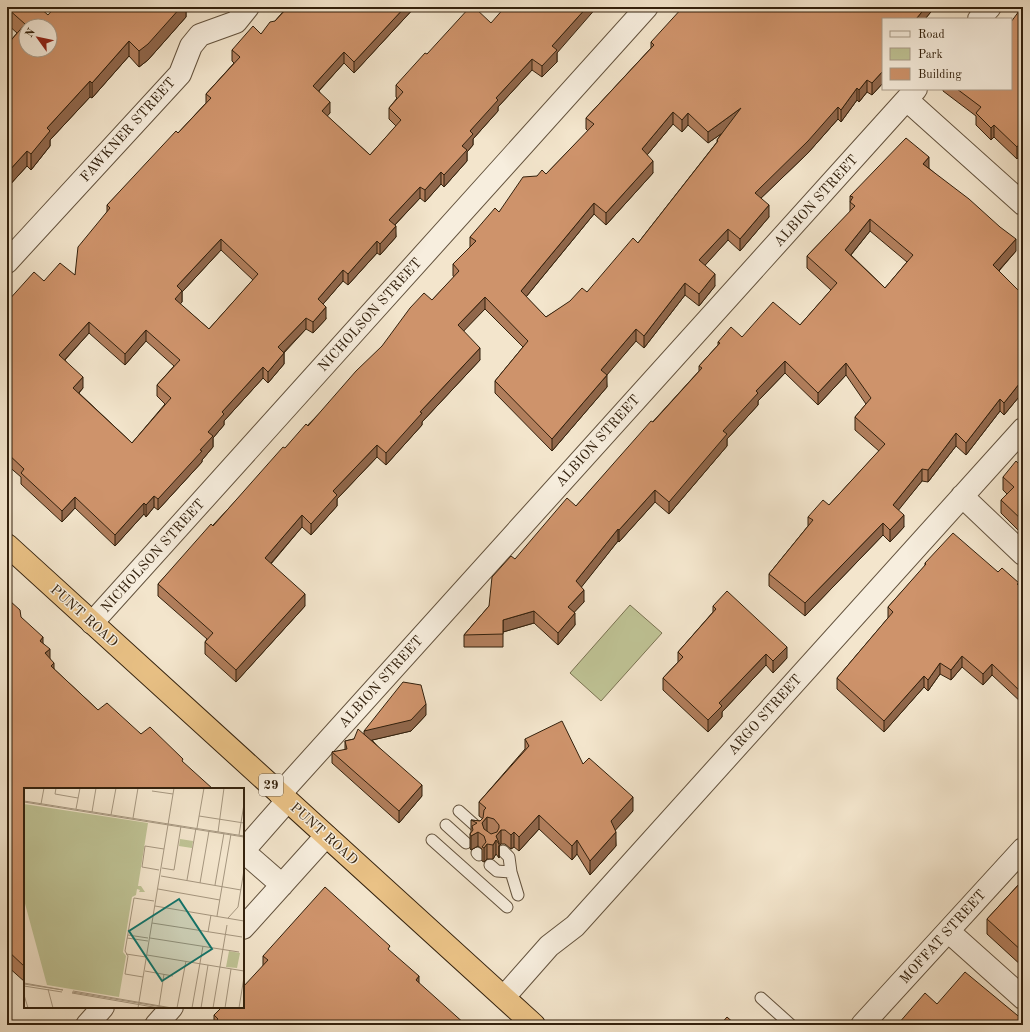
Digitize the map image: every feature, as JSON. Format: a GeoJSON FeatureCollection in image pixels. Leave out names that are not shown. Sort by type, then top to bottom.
{"type":"FeatureCollection","features":[{"type":"Feature","properties":{"kind":"highway","name":"PUNT ROAD"},"geometry":{"type":"LineString","coordinates":[[7,545],[504,997],[530,1024]]}},
{"type":"Feature","properties":{"kind":"street","name":"FAWKNER STREET"},"geometry":{"type":"LineString","coordinates":[[7,262],[180,74],[190,46],[200,35],[236,22],[248,7]]}},
{"type":"Feature","properties":{"kind":"street","name":"NICHOLSON STREET"},"geometry":{"type":"LineString","coordinates":[[92,622],[647,7]]}},
{"type":"Feature","properties":{"kind":"street"},"geometry":{"type":"LineString","coordinates":[[980,18],[990,7]]}},
{"type":"Feature","properties":{"kind":"street"},"geometry":{"type":"LineString","coordinates":[[911,94],[1023,204]]}},
{"type":"Feature","properties":{"kind":"street","name":"ALBION STREET"},"geometry":{"type":"LineString","coordinates":[[244,850],[284,797],[911,94]]}},
{"type":"Feature","properties":{"kind":"street","name":"ARGO STREET"},"geometry":{"type":"LineString","coordinates":[[504,997],[549,946],[576,926],[1023,429]]}},
{"type":"Feature","properties":{"kind":"street"},"geometry":{"type":"LineString","coordinates":[[962,496],[1023,554]]}},
{"type":"Feature","properties":{"kind":"street"},"geometry":{"type":"LineString","coordinates":[[244,927],[326,836]]}},
{"type":"Feature","properties":{"kind":"street","name":"MOFFAT STREET"},"geometry":{"type":"LineString","coordinates":[[862,1025],[1023,849]]}},
{"type":"Feature","properties":{"kind":"street"},"geometry":{"type":"LineString","coordinates":[[244,852],[282,885]]}},
{"type":"Feature","properties":{"kind":"street"},"geometry":{"type":"LineString","coordinates":[[948,931],[1023,998]]}},
{"type":"Feature","properties":{"kind":"street"},"geometry":{"type":"LineString","coordinates":[[87,1025],[102,1008]]}},
{"type":"Feature","properties":{"kind":"street"},"geometry":{"type":"LineString","coordinates":[[156,1025],[171,1008]]}},
{"type":"Feature","properties":{"kind":"lane"},"geometry":{"type":"LineString","coordinates":[[459,811],[478,828]]}},
{"type":"Feature","properties":{"kind":"lane"},"geometry":{"type":"LineString","coordinates":[[446,825],[466,843]]}},
{"type":"Feature","properties":{"kind":"lane"},"geometry":{"type":"LineString","coordinates":[[432,840],[507,907]]}},
{"type":"Feature","properties":{"kind":"lane"},"geometry":{"type":"LineString","coordinates":[[503,851],[509,857],[511,872],[518,895]]}},
{"type":"Feature","properties":{"kind":"lane"},"geometry":{"type":"LineString","coordinates":[[490,865],[498,871],[511,872]]}},
{"type":"Feature","properties":{"kind":"lane"},"geometry":{"type":"LineString","coordinates":[[761,998],[791,1025]]}},
{"type":"Feature","properties":{"kind":"green space"},"geometry":{"type":"Polygon","coordinates":[[[630,605],[662,633],[601,701],[570,673],[630,605]]]}},
{"type":"Feature","properties":{"kind":"building"},"geometry":{"type":"Polygon","coordinates":[[[7,7],[39,7],[48,15],[55,7],[181,7],[148,44],[139,51],[129,41],[92,83],[90,81],[47,128],[50,131],[31,154],[27,151],[7,173],[7,45],[18,32],[18,58],[58,58],[58,18],[18,18],[7,7]]]}},
{"type":"Feature","properties":{"kind":"building"},"geometry":{"type":"Polygon","coordinates":[[[288,7],[405,7],[354,62],[344,52],[313,86],[330,102],[322,111],[370,155],[401,120],[389,108],[403,92],[396,85],[470,7],[474,7],[491,23],[505,7],[587,7],[552,46],[557,50],[542,66],[532,59],[496,98],[498,100],[470,131],[473,134],[462,146],[467,150],[444,175],[441,172],[425,190],[420,187],[389,220],[396,226],[380,244],[377,241],[348,274],[343,270],[318,299],[326,307],[313,322],[306,318],[278,347],[284,353],[268,372],[263,367],[222,412],[224,414],[208,432],[213,436],[200,450],[202,451],[158,499],[154,496],[146,505],[144,503],[115,535],[75,497],[62,511],[21,473],[24,469],[7,453],[7,302],[34,272],[44,281],[60,263],[75,275],[78,247],[110,208],[107,205],[176,131],[178,133],[211,98],[206,94],[240,57],[232,50],[253,26],[261,34],[270,22],[275,21],[288,7]],[[221,239],[177,286],[182,291],[175,299],[209,329],[258,274],[221,239]],[[89,322],[59,355],[83,377],[73,388],[132,443],[171,398],[157,385],[180,360],[146,330],[125,354],[89,322]]]}},
{"type":"Feature","properties":{"kind":"building"},"geometry":{"type":"Polygon","coordinates":[[[683,7],[926,7],[917,18],[882,18],[882,72],[872,83],[867,80],[859,90],[857,88],[841,110],[838,107],[808,141],[755,193],[769,205],[740,239],[728,229],[699,260],[715,274],[699,294],[685,283],[644,336],[636,329],[601,370],[607,375],[552,439],[495,381],[528,341],[485,297],[458,325],[480,348],[420,412],[422,413],[386,453],[377,445],[333,491],[337,495],[311,524],[302,515],[265,558],[305,594],[236,670],[205,642],[213,633],[158,584],[211,524],[213,526],[283,447],[285,448],[306,424],[308,426],[356,371],[382,346],[410,308],[424,293],[432,300],[459,271],[453,264],[476,241],[470,237],[495,208],[499,212],[523,177],[537,176],[542,170],[546,174],[594,124],[586,118],[654,45],[651,42],[683,7]],[[741,108],[708,132],[688,113],[682,120],[673,112],[642,149],[653,161],[606,213],[594,203],[521,291],[546,317],[570,301],[582,288],[587,292],[633,238],[638,243],[718,141],[717,140],[741,108]]]}},
{"type":"Feature","properties":{"kind":"building"},"geometry":{"type":"Polygon","coordinates":[[[1023,7],[1023,147],[1020,143],[1017,147],[994,125],[991,128],[976,113],[981,107],[958,90],[1012,90],[1012,21],[1023,7]]]}},
{"type":"Feature","properties":{"kind":"building"},"geometry":{"type":"Polygon","coordinates":[[[906,138],[929,157],[923,164],[969,199],[1000,227],[1016,239],[993,265],[1022,294],[1023,292],[1023,379],[1004,403],[1000,399],[966,443],[956,433],[928,470],[922,469],[893,505],[904,515],[890,530],[883,523],[805,603],[769,574],[813,520],[808,517],[823,500],[829,505],[885,444],[855,417],[871,398],[846,363],[818,393],[785,361],[756,391],[758,393],[723,431],[727,434],[669,502],[655,490],[619,530],[618,529],[576,581],[584,590],[568,607],[575,613],[558,633],[534,611],[503,620],[503,634],[464,635],[489,606],[492,577],[511,556],[515,559],[567,498],[576,506],[651,421],[653,422],[702,368],[699,366],[720,343],[718,342],[731,327],[742,337],[773,302],[800,325],[837,283],[807,256],[855,206],[850,202],[853,197],[850,196],[906,138]],[[870,219],[845,250],[885,288],[913,255],[870,219]]]}},
{"type":"Feature","properties":{"kind":"building"},"geometry":{"type":"Polygon","coordinates":[[[1016,461],[1020,465],[1023,462],[1023,521],[1001,500],[1014,487],[1003,477],[1016,461]]]}},
{"type":"Feature","properties":{"kind":"building"},"geometry":{"type":"Polygon","coordinates":[[[953,533],[998,572],[1002,568],[1019,583],[1017,584],[1023,590],[1023,694],[992,664],[983,674],[962,656],[951,670],[940,663],[928,680],[924,676],[884,721],[837,678],[893,612],[888,607],[926,564],[925,563],[953,533]]]}},
{"type":"Feature","properties":{"kind":"building"},"geometry":{"type":"Polygon","coordinates":[[[727,591],[787,647],[773,661],[766,654],[719,703],[722,706],[708,720],[663,678],[683,657],[678,652],[716,609],[713,606],[727,591]]]}},
{"type":"Feature","properties":{"kind":"building"},"geometry":{"type":"Polygon","coordinates":[[[7,601],[10,601],[20,610],[21,617],[43,637],[40,641],[50,649],[45,653],[54,663],[51,666],[98,710],[107,703],[141,734],[150,727],[183,759],[182,761],[212,788],[24,788],[24,966],[7,950],[7,601]]]}},
{"type":"Feature","properties":{"kind":"building"},"geometry":{"type":"Polygon","coordinates":[[[403,682],[421,685],[426,704],[411,720],[364,731],[403,682]]]}},
{"type":"Feature","properties":{"kind":"building"},"geometry":{"type":"Polygon","coordinates":[[[562,721],[583,764],[589,758],[633,797],[611,821],[616,832],[590,861],[577,840],[572,846],[539,815],[519,837],[514,832],[511,835],[505,830],[501,830],[496,836],[499,844],[496,840],[493,845],[487,844],[484,848],[482,847],[486,842],[484,836],[478,832],[471,836],[470,834],[473,830],[472,826],[477,823],[471,820],[480,821],[483,818],[484,810],[486,808],[479,802],[529,746],[525,739],[562,721]],[[487,817],[482,823],[484,829],[491,834],[497,832],[499,828],[499,825],[494,819],[487,817]]]}},
{"type":"Feature","properties":{"kind":"building"},"geometry":{"type":"Polygon","coordinates":[[[358,729],[422,785],[399,811],[332,752],[347,749],[345,741],[354,739],[358,729]]]}},
{"type":"Feature","properties":{"kind":"building"},"geometry":{"type":"Polygon","coordinates":[[[1023,876],[1023,952],[987,919],[1022,881],[1020,880],[1023,876]]]}},
{"type":"Feature","properties":{"kind":"building"},"geometry":{"type":"Polygon","coordinates":[[[325,887],[390,946],[388,949],[419,976],[416,980],[466,1025],[213,1025],[218,1019],[214,1015],[221,1008],[244,1008],[244,986],[268,960],[263,956],[325,887]]]}},
{"type":"Feature","properties":{"kind":"building"},"geometry":{"type":"Polygon","coordinates":[[[965,972],[1023,1020],[1023,1025],[898,1024],[925,993],[937,1004],[965,972]]]}},
{"type":"Feature","properties":{"kind":"building"},"geometry":{"type":"Polygon","coordinates":[[[727,1017],[736,1025],[720,1025],[727,1017]]]}}]}
